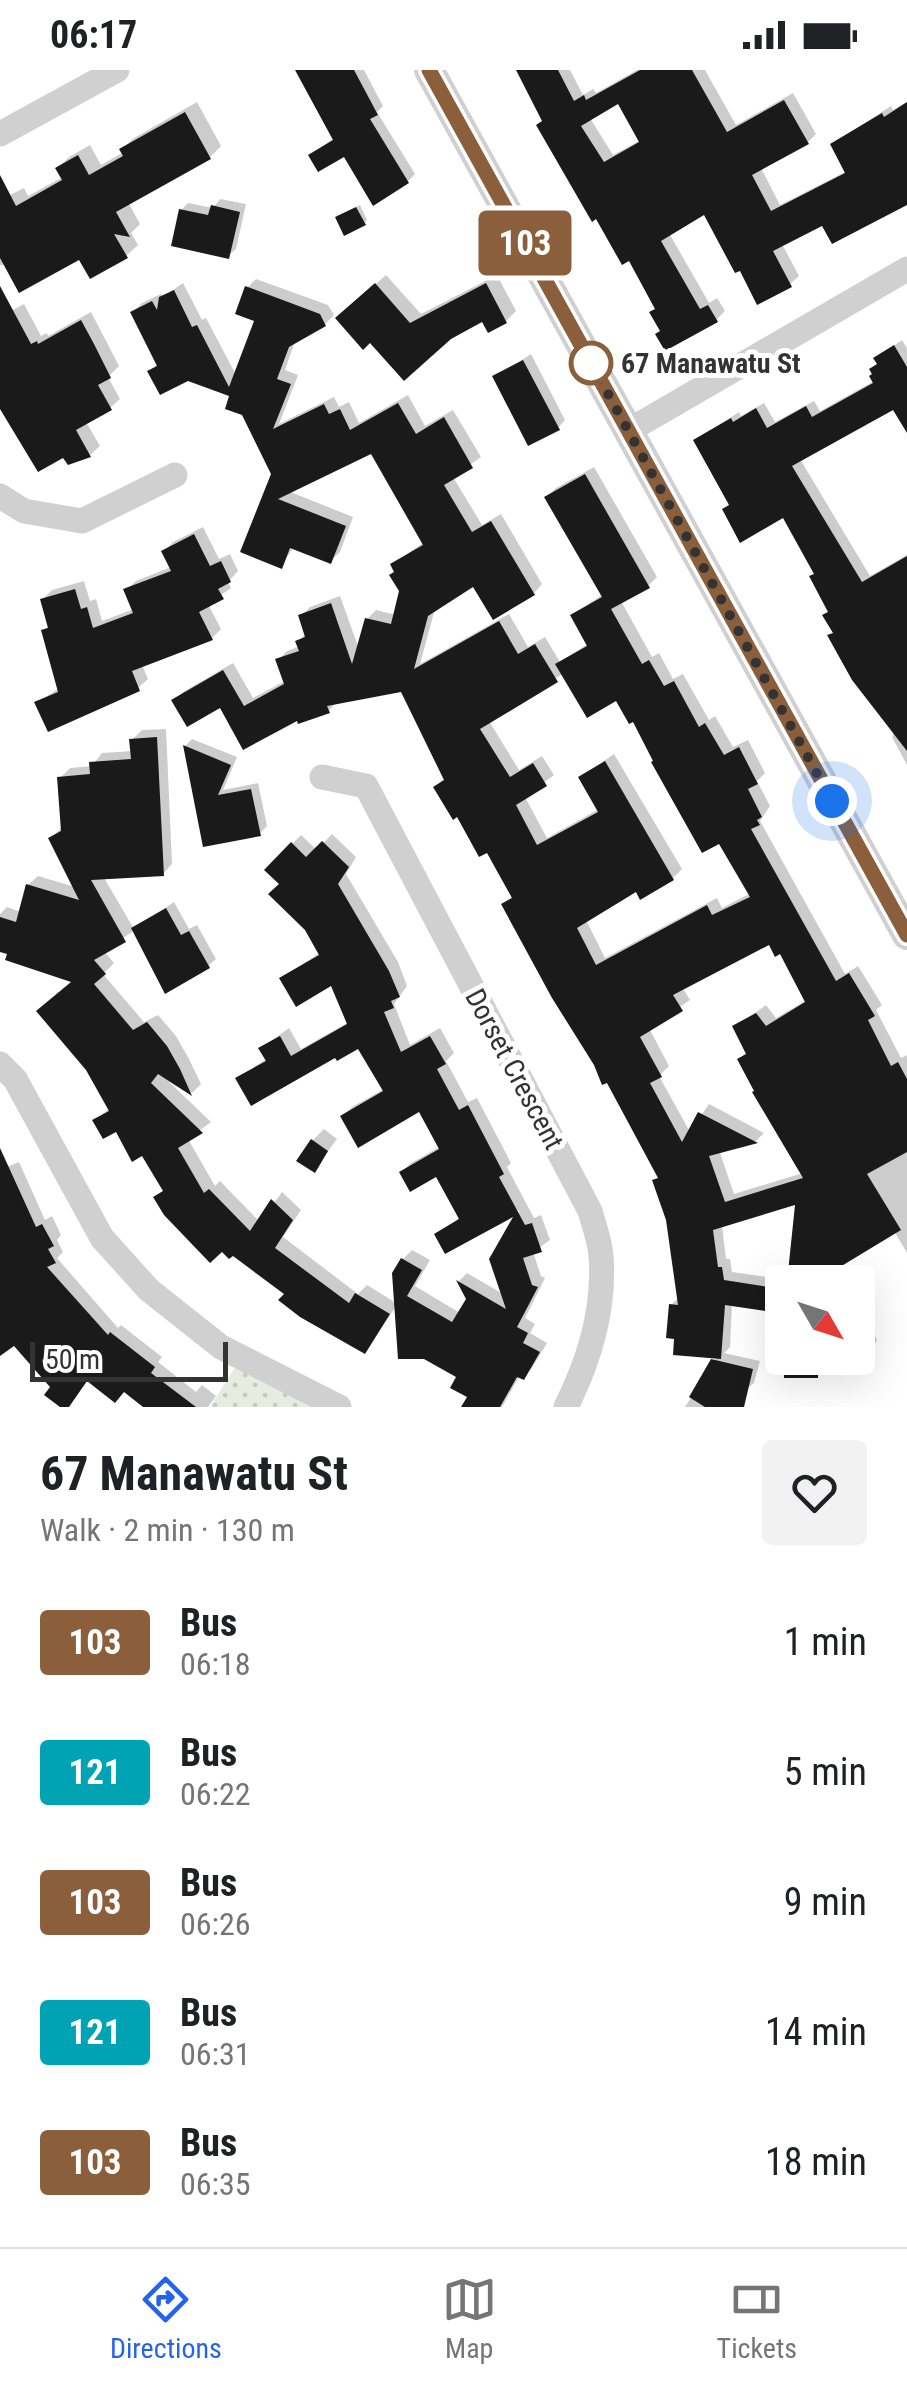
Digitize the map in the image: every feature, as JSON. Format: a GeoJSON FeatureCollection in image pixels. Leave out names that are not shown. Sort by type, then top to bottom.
{"type":"FeatureCollection","features":[{"type":"Feature","properties":{"kind":"street"},"geometry":{"type":"LineString","coordinates":[[0,134],[117,70]]}},
{"type":"Feature","properties":{"kind":"street"},"geometry":{"type":"LineString","coordinates":[[429,70],[907,936]]}},
{"type":"Feature","properties":{"kind":"street"},"geometry":{"type":"LineString","coordinates":[[628,431],[907,270]]}},
{"type":"Feature","properties":{"kind":"street"},"geometry":{"type":"LineString","coordinates":[[0,496],[24,512],[82,521],[175,475]]}},
{"type":"Feature","properties":{"kind":"street","name":"Dorset Crescent"},"geometry":{"type":"LineString","coordinates":[[322,777],[366,786],[590,1211],[601,1253],[601,1300],[590,1347],[566,1407]]}},
{"type":"Feature","properties":{"kind":"street"},"geometry":{"type":"LineString","coordinates":[[0,1064],[15,1079],[102,1238],[148,1290],[221,1347],[339,1407]]}},
{"type":"Feature","properties":{"kind":"shaded area"},"geometry":{"type":"Polygon","coordinates":[[[236,1366],[316,1407],[210,1407],[236,1366]]]}},
{"type":"Feature","properties":{"kind":"building"},"geometry":{"type":"Polygon","coordinates":[[[295,70],[354,70],[378,115],[370,119],[409,183],[373,206],[344,157],[318,172],[308,155],[333,140],[295,70]]]}},
{"type":"Feature","properties":{"kind":"building"},"geometry":{"type":"Polygon","coordinates":[[[516,70],[558,70],[574,101],[584,95],[586,100],[640,70],[692,70],[727,132],[784,100],[809,144],[752,175],[771,211],[845,173],[830,144],[907,102],[907,205],[832,244],[822,226],[773,251],[792,287],[757,305],[704,215],[661,241],[700,309],[708,305],[718,322],[665,351],[649,312],[655,309],[629,261],[622,265],[596,219],[592,222],[536,125],[542,121],[516,70]],[[618,104],[581,126],[604,162],[639,142],[618,104]]]}},
{"type":"Feature","properties":{"kind":"building"},"geometry":{"type":"Polygon","coordinates":[[[185,112],[211,159],[116,212],[130,237],[114,234],[128,258],[90,279],[79,260],[19,293],[0,258],[0,175],[16,206],[62,180],[55,168],[78,155],[89,175],[123,156],[119,149],[185,112]]]}},
{"type":"Feature","properties":{"kind":"building"},"geometry":{"type":"Polygon","coordinates":[[[211,205],[240,212],[229,259],[171,246],[179,209],[208,215],[211,205]]]}},
{"type":"Feature","properties":{"kind":"building"},"geometry":{"type":"Polygon","coordinates":[[[356,207],[366,225],[344,236],[335,217],[356,207]]]}},
{"type":"Feature","properties":{"kind":"building"},"geometry":{"type":"Polygon","coordinates":[[[375,283],[410,323],[486,283],[507,323],[488,333],[482,322],[451,339],[404,381],[370,343],[363,350],[335,318],[375,283]]]}},
{"type":"Feature","properties":{"kind":"building"},"geometry":{"type":"Polygon","coordinates":[[[0,286],[31,344],[38,344],[81,320],[94,344],[111,378],[98,385],[112,410],[76,430],[91,457],[68,465],[63,458],[38,472],[0,409],[0,286]]]}},
{"type":"Feature","properties":{"kind":"building"},"geometry":{"type":"Polygon","coordinates":[[[245,286],[320,314],[326,326],[289,347],[277,379],[291,384],[273,429],[324,404],[329,414],[340,409],[350,430],[398,403],[416,434],[444,417],[473,468],[444,485],[472,532],[491,521],[535,595],[493,620],[473,587],[428,616],[414,669],[499,621],[518,654],[535,644],[558,682],[480,729],[510,777],[533,763],[547,786],[516,805],[537,845],[598,812],[578,777],[605,761],[674,880],[640,900],[636,892],[577,928],[596,965],[707,905],[712,915],[750,897],[719,844],[702,853],[633,722],[629,724],[616,701],[587,718],[555,664],[587,646],[570,615],[602,597],[544,497],[585,474],[650,588],[611,609],[642,664],[649,660],[664,686],[674,681],[699,727],[705,723],[724,755],[739,747],[758,784],[748,789],[762,817],[757,820],[760,825],[751,829],[836,981],[849,973],[875,1016],[868,1020],[891,1066],[898,1062],[907,1079],[907,1152],[867,1174],[901,1230],[843,1265],[789,1265],[795,1205],[713,1230],[718,1267],[722,1267],[724,1280],[765,1286],[765,1311],[725,1305],[721,1359],[673,1355],[674,1339],[666,1338],[669,1304],[678,1305],[666,1220],[652,1180],[658,1178],[501,904],[512,898],[487,853],[479,857],[457,817],[453,820],[433,787],[444,780],[401,692],[327,706],[330,713],[298,724],[297,721],[243,750],[220,708],[187,727],[171,700],[223,670],[244,706],[284,684],[275,659],[299,651],[295,641],[305,637],[298,615],[331,603],[352,664],[365,618],[391,624],[399,591],[389,575],[394,572],[390,564],[423,545],[371,454],[278,499],[346,526],[331,564],[290,548],[282,569],[240,552],[271,474],[242,415],[225,409],[229,396],[188,381],[160,395],[147,371],[157,366],[130,312],[152,301],[157,310],[159,297],[174,290],[229,387],[254,321],[235,314],[245,286]],[[769,945],[673,995],[683,1011],[640,1037],[662,1077],[650,1083],[682,1142],[698,1112],[758,1143],[709,1156],[725,1202],[803,1178],[752,1092],[737,1059],[746,1054],[732,1026],[756,1013],[766,1026],[805,1002],[780,954],[775,957],[769,945]]]}},
{"type":"Feature","properties":{"kind":"building"},"geometry":{"type":"Polygon","coordinates":[[[894,345],[907,367],[907,433],[893,410],[792,466],[862,582],[907,556],[907,751],[852,680],[827,635],[833,633],[822,615],[828,612],[809,576],[814,574],[783,518],[740,543],[722,509],[729,505],[693,440],[756,408],[767,428],[806,406],[812,417],[873,383],[869,369],[877,364],[873,358],[894,345]]]}},
{"type":"Feature","properties":{"kind":"building"},"geometry":{"type":"Polygon","coordinates":[[[523,360],[560,430],[528,446],[492,376],[523,360]]]}},
{"type":"Feature","properties":{"kind":"building"},"geometry":{"type":"Polygon","coordinates":[[[194,534],[210,566],[221,561],[231,582],[218,589],[224,599],[199,612],[213,640],[132,671],[140,691],[48,732],[34,702],[58,692],[41,630],[48,628],[40,599],[75,589],[81,609],[87,607],[93,628],[133,613],[123,589],[171,571],[161,551],[194,534]]]}},
{"type":"Feature","properties":{"kind":"building"},"geometry":{"type":"Polygon","coordinates":[[[157,737],[164,876],[91,880],[126,942],[94,960],[106,974],[94,984],[133,1030],[147,1022],[180,1069],[192,1096],[158,1074],[151,1083],[203,1133],[178,1148],[204,1193],[209,1189],[250,1231],[271,1199],[293,1220],[275,1248],[349,1303],[355,1293],[390,1314],[365,1354],[300,1317],[278,1300],[284,1294],[233,1256],[229,1259],[222,1252],[210,1263],[164,1215],[153,1197],[163,1191],[142,1156],[132,1162],[116,1132],[103,1139],[92,1120],[109,1111],[86,1070],[36,1011],[71,982],[5,960],[7,954],[0,952],[0,917],[16,922],[26,884],[79,900],[48,838],[61,831],[57,777],[90,774],[89,762],[131,759],[129,739],[157,737]]]}},
{"type":"Feature","properties":{"kind":"building"},"geometry":{"type":"Polygon","coordinates":[[[183,745],[231,765],[218,795],[251,789],[261,836],[203,847],[183,745]]]}},
{"type":"Feature","properties":{"kind":"building"},"geometry":{"type":"Polygon","coordinates":[[[322,841],[349,867],[338,884],[400,997],[391,1001],[394,1008],[384,1012],[401,1052],[430,1036],[446,1064],[437,1069],[459,1110],[468,1105],[504,1174],[499,1177],[525,1225],[532,1223],[542,1252],[523,1258],[532,1285],[538,1287],[517,1327],[528,1333],[523,1343],[540,1352],[524,1380],[517,1377],[500,1407],[461,1407],[467,1397],[450,1388],[456,1377],[424,1359],[398,1359],[392,1273],[401,1258],[422,1270],[407,1296],[452,1322],[466,1299],[456,1280],[506,1309],[489,1259],[513,1217],[445,1254],[434,1234],[459,1219],[436,1177],[410,1192],[399,1172],[439,1149],[419,1112],[358,1148],[340,1116],[383,1091],[358,1049],[251,1106],[235,1078],[266,1061],[258,1048],[280,1036],[291,1056],[347,1024],[331,986],[296,1007],[279,978],[319,955],[305,930],[268,894],[279,884],[264,870],[291,842],[306,857],[322,841]]]}},
{"type":"Feature","properties":{"kind":"building"},"geometry":{"type":"Polygon","coordinates":[[[166,908],[181,935],[189,931],[210,968],[165,994],[131,928],[166,908]]]}},
{"type":"Feature","properties":{"kind":"building"},"geometry":{"type":"Polygon","coordinates":[[[311,1139],[328,1151],[315,1173],[296,1161],[311,1139]]]}},
{"type":"Feature","properties":{"kind":"building"},"geometry":{"type":"Polygon","coordinates":[[[0,1148],[36,1227],[42,1224],[54,1246],[48,1249],[56,1263],[47,1267],[108,1335],[110,1332],[155,1367],[151,1373],[196,1407],[143,1407],[124,1392],[115,1403],[87,1381],[69,1407],[60,1407],[44,1395],[50,1387],[14,1346],[0,1356],[0,1148]]]}},
{"type":"Feature","properties":{"kind":"building"},"geometry":{"type":"Polygon","coordinates":[[[711,1359],[753,1369],[744,1407],[705,1407],[689,1397],[711,1359]]]}},
{"type":"Feature","properties":{"kind":"building"},"geometry":{"type":"Polygon","coordinates":[[[784,1375],[818,1375],[818,1378],[784,1375]]]}},
{"type":"Feature","properties":{"kind":"bus line","name":"103"},"geometry":{"type":"LineString","coordinates":[[429,70],[907,935]]}},
{"type":"Feature","properties":{"kind":"place","name":"67 Manawatu St"},"geometry":{"type":"Point","coordinates":[591,363]}},
{"type":"Feature","properties":{"kind":"route"},"geometry":{"type":"LineString","coordinates":[[591,363],[832,801]]}}]}
